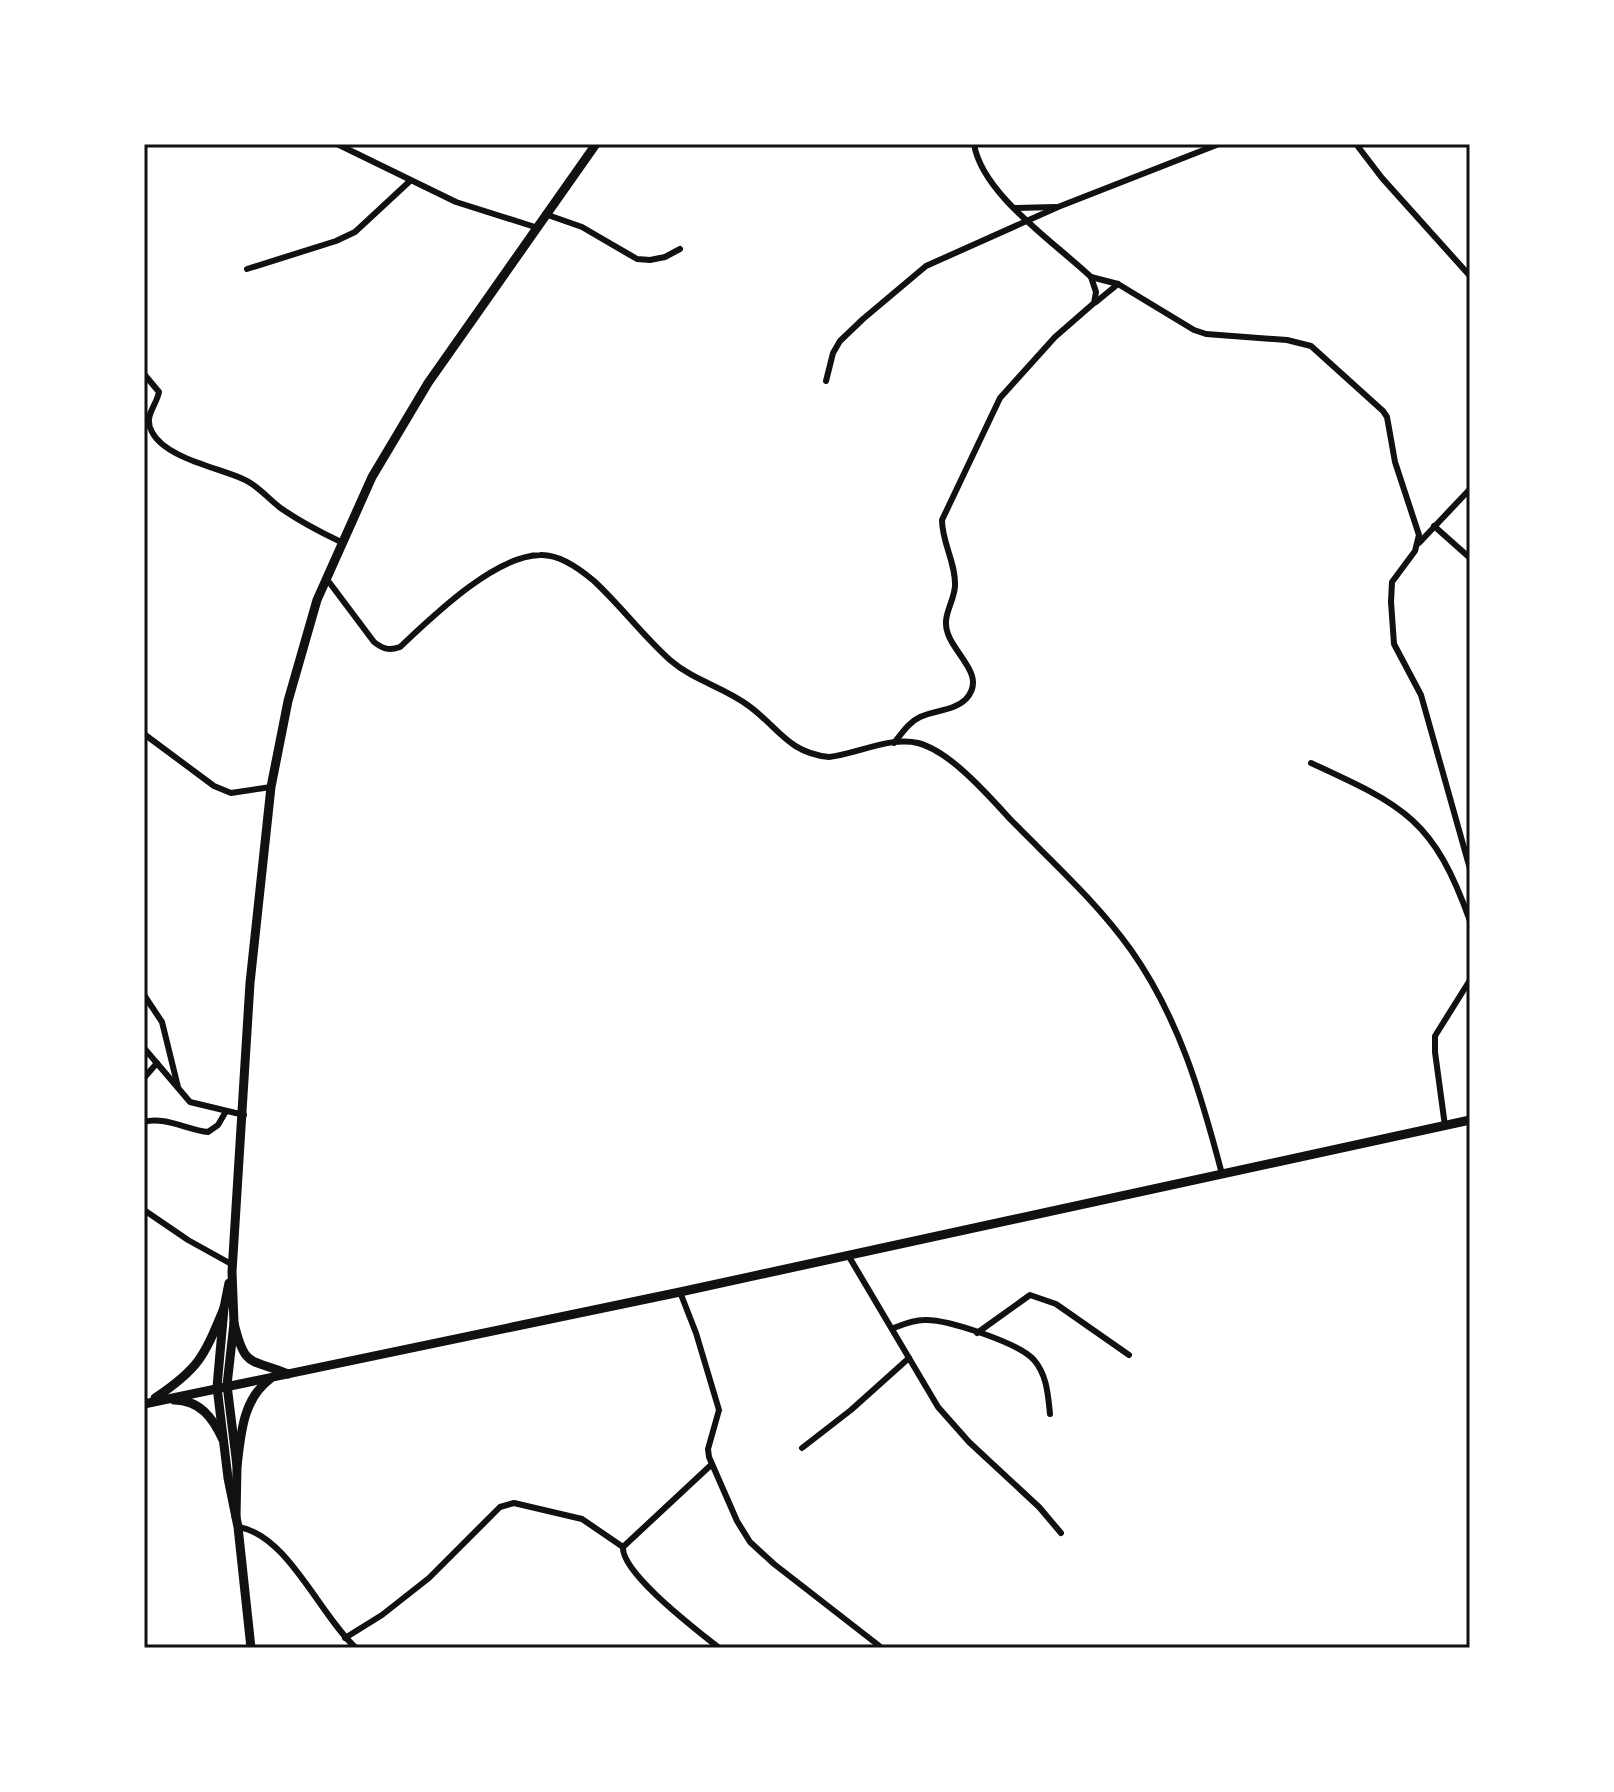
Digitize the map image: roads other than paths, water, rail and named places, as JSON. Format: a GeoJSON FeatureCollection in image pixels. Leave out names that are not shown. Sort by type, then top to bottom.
{"type":"FeatureCollection","features":[{"type":"Feature","properties":{"kind":"main road"},"geometry":{"type":"LineString","coordinates":[[288,1374],[248,1359],[240,1346],[234,1323],[232,1268],[250,983],[271,787],[288,701],[326,578],[372,477],[404,419],[535,227],[596,144]]}},
{"type":"Feature","properties":{"kind":"main road"},"geometry":{"type":"LineString","coordinates":[[146,1403],[680,1292],[1470,1120]]}},
{"type":"Feature","properties":{"kind":"main road"},"geometry":{"type":"LineString","coordinates":[[232,1268],[224,1308],[223,1440],[237,1522],[251,1648]]}},
{"type":"Feature","properties":{"kind":"main road"},"geometry":{"type":"LineString","coordinates":[[146,1403],[179,1382],[197,1365],[205,1354],[224,1308]]}},
{"type":"Feature","properties":{"kind":"main road"},"geometry":{"type":"LineString","coordinates":[[234,1323],[222,1386],[237,1466]]}},
{"type":"Feature","properties":{"kind":"main road"},"geometry":{"type":"LineString","coordinates":[[237,1522],[237,1466],[246,1411],[254,1395],[272,1378]]}},
{"type":"Feature","properties":{"kind":"main road"},"geometry":{"type":"LineString","coordinates":[[163,1399],[183,1400],[198,1406],[214,1421],[223,1440]]}},
{"type":"Feature","properties":{"kind":"street"},"geometry":{"type":"LineString","coordinates":[[337,144],[456,202],[535,227]]}},
{"type":"Feature","properties":{"kind":"street"},"geometry":{"type":"LineString","coordinates":[[974,144],[978,163],[986,178],[1014,208],[1091,277],[1118,284],[1194,330],[1206,334],[1303,342],[1321,352],[1387,417],[1395,462],[1416,524],[1419,543]]}},
{"type":"Feature","properties":{"kind":"street"},"geometry":{"type":"LineString","coordinates":[[826,381],[833,353],[840,341],[911,277],[934,262],[1058,207],[1219,144]]}},
{"type":"Feature","properties":{"kind":"street"},"geometry":{"type":"LineString","coordinates":[[1356,144],[1382,178],[1470,276]]}},
{"type":"Feature","properties":{"kind":"street"},"geometry":{"type":"LineString","coordinates":[[247,269],[355,232],[410,181]]}},
{"type":"Feature","properties":{"kind":"street"},"geometry":{"type":"LineString","coordinates":[[1014,208],[1058,207]]}},
{"type":"Feature","properties":{"kind":"street"},"geometry":{"type":"LineString","coordinates":[[545,214],[582,227],[637,259],[665,257],[680,249]]}},
{"type":"Feature","properties":{"kind":"street"},"geometry":{"type":"LineString","coordinates":[[1091,277],[1096,292],[1094,303]]}},
{"type":"Feature","properties":{"kind":"street"},"geometry":{"type":"LineString","coordinates":[[894,743],[915,720],[960,704],[970,692],[973,678],[946,631],[947,611],[955,583],[942,520],[992,410],[1055,337],[1118,284]]}},
{"type":"Feature","properties":{"kind":"street"},"geometry":{"type":"LineString","coordinates":[[144,374],[159,392],[148,421],[154,436],[198,463],[249,481],[309,527],[341,542]]}},
{"type":"Feature","properties":{"kind":"street"},"geometry":{"type":"LineString","coordinates":[[1470,489],[1419,543],[1392,582],[1391,602],[1394,644],[1421,695],[1470,869]]}},
{"type":"Feature","properties":{"kind":"street"},"geometry":{"type":"LineString","coordinates":[[1434,526],[1470,558]]}},
{"type":"Feature","properties":{"kind":"street"},"geometry":{"type":"LineString","coordinates":[[326,578],[374,642],[382,648],[394,649],[464,590],[521,560],[539,555],[552,556],[573,566],[596,583],[678,666],[747,704],[795,747],[816,756],[829,757],[905,741],[936,751],[967,776],[1050,858],[1114,927],[1146,972],[1188,1057],[1222,1174]]}},
{"type":"Feature","properties":{"kind":"street"},"geometry":{"type":"LineString","coordinates":[[144,734],[214,786],[231,793],[271,787]]}},
{"type":"Feature","properties":{"kind":"street"},"geometry":{"type":"LineString","coordinates":[[1311,763],[1375,793],[1421,826],[1448,866],[1470,921]]}},
{"type":"Feature","properties":{"kind":"street"},"geometry":{"type":"LineString","coordinates":[[1445,1126],[1435,1036],[1470,980]]}},
{"type":"Feature","properties":{"kind":"street"},"geometry":{"type":"LineString","coordinates":[[144,995],[162,1022],[178,1091]]}},
{"type":"Feature","properties":{"kind":"street"},"geometry":{"type":"LineString","coordinates":[[144,1048],[178,1091],[196,1105],[244,1115]]}},
{"type":"Feature","properties":{"kind":"street"},"geometry":{"type":"LineString","coordinates":[[144,1078],[157,1063]]}},
{"type":"Feature","properties":{"kind":"street"},"geometry":{"type":"LineString","coordinates":[[144,1122],[151,1120],[208,1132],[218,1125],[225,1113]]}},
{"type":"Feature","properties":{"kind":"street"},"geometry":{"type":"LineString","coordinates":[[144,1210],[232,1268]]}},
{"type":"Feature","properties":{"kind":"street"},"geometry":{"type":"LineString","coordinates":[[848,1255],[894,1328],[928,1391],[953,1425],[1039,1507],[1061,1533]]}},
{"type":"Feature","properties":{"kind":"street"},"geometry":{"type":"LineString","coordinates":[[680,1292],[719,1410],[708,1449],[711,1465],[737,1521],[750,1542],[781,1570],[882,1648]]}},
{"type":"Feature","properties":{"kind":"street"},"geometry":{"type":"LineString","coordinates":[[977,1333],[1030,1295],[1056,1304],[1129,1355]]}},
{"type":"Feature","properties":{"kind":"street"},"geometry":{"type":"LineString","coordinates":[[894,1328],[927,1319],[1008,1343],[1033,1358],[1045,1380],[1050,1414]]}},
{"type":"Feature","properties":{"kind":"street"},"geometry":{"type":"LineString","coordinates":[[802,1448],[851,1410],[909,1358]]}},
{"type":"Feature","properties":{"kind":"street"},"geometry":{"type":"LineString","coordinates":[[623,1547],[711,1465]]}},
{"type":"Feature","properties":{"kind":"street"},"geometry":{"type":"LineString","coordinates":[[345,1638],[382,1615],[429,1578],[500,1507],[514,1503],[582,1519],[623,1547],[625,1559],[649,1587],[719,1648]]}},
{"type":"Feature","properties":{"kind":"street"},"geometry":{"type":"LineString","coordinates":[[237,1522],[275,1545],[345,1638],[356,1648]]}}]}
